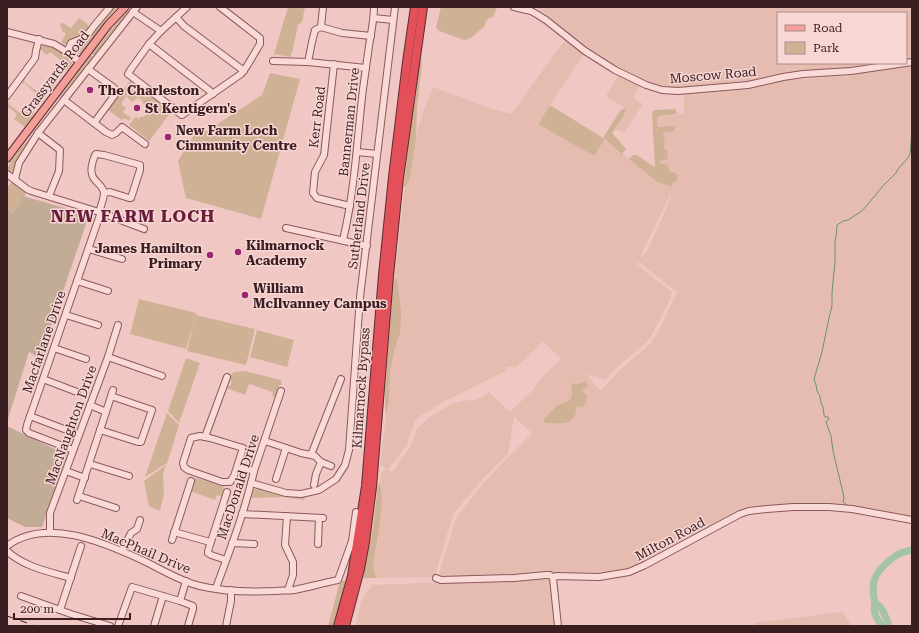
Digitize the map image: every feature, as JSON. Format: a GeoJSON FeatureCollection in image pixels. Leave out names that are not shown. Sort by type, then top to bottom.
{"type":"FeatureCollection","features":[{"type":"Feature","properties":{"kind":"highway","name":"Kilmarnock Bypass"},"geometry":{"type":"LineString","coordinates":[[338,626],[352,576],[366,486],[381,290],[392,184],[407,62],[416,7]]}},
{"type":"Feature","properties":{"kind":"highway","name":"Kilmarnock Bypass"},"geometry":{"type":"LineString","coordinates":[[345,626],[360,569],[372,487],[389,276],[399,178],[423,7]]}},
{"type":"Feature","properties":{"kind":"main road","name":"Grassyards Road"},"geometry":{"type":"LineString","coordinates":[[7,158],[108,25],[124,7]]}},
{"type":"Feature","properties":{"kind":"street"},"geometry":{"type":"LineString","coordinates":[[67,52],[71,43],[81,40],[89,33],[110,7]]}},
{"type":"Feature","properties":{"kind":"street"},"geometry":{"type":"LineString","coordinates":[[187,7],[149,44],[128,74],[182,115],[244,71],[260,44],[260,39],[220,7]]}},
{"type":"Feature","properties":{"kind":"street"},"geometry":{"type":"LineString","coordinates":[[321,27],[323,7]]}},
{"type":"Feature","properties":{"kind":"street","name":"Bannerman Drive"},"geometry":{"type":"LineString","coordinates":[[343,240],[350,206],[366,68],[374,18],[374,7]]}},
{"type":"Feature","properties":{"kind":"street","name":"Sutherland Drive"},"geometry":{"type":"LineString","coordinates":[[251,484],[286,493],[302,494],[319,490],[336,479],[344,465],[349,450],[360,297],[395,7]]}},
{"type":"Feature","properties":{"kind":"street","name":"Moscow Road"},"geometry":{"type":"LineString","coordinates":[[514,7],[531,11],[538,15],[585,51],[615,70],[646,85],[662,90],[678,91],[744,86],[775,78],[837,73],[898,64]]}},
{"type":"Feature","properties":{"kind":"street"},"geometry":{"type":"LineString","coordinates":[[15,179],[19,163],[38,133],[135,9],[161,31]]}},
{"type":"Feature","properties":{"kind":"street"},"geometry":{"type":"LineString","coordinates":[[176,17],[184,26],[244,71]]}},
{"type":"Feature","properties":{"kind":"street"},"geometry":{"type":"LineString","coordinates":[[374,18],[393,20]]}},
{"type":"Feature","properties":{"kind":"street"},"geometry":{"type":"LineString","coordinates":[[308,62],[315,30],[321,27],[342,33],[371,36]]}},
{"type":"Feature","properties":{"kind":"street"},"geometry":{"type":"LineString","coordinates":[[7,32],[54,44],[80,62]]}},
{"type":"Feature","properties":{"kind":"street"},"geometry":{"type":"LineString","coordinates":[[7,96],[35,58],[39,39]]}},
{"type":"Feature","properties":{"kind":"street"},"geometry":{"type":"LineString","coordinates":[[149,44],[213,94]]}},
{"type":"Feature","properties":{"kind":"street"},"geometry":{"type":"LineString","coordinates":[[274,61],[308,62],[366,68]]}},
{"type":"Feature","properties":{"kind":"street","name":"Kerr Road"},"geometry":{"type":"LineString","coordinates":[[334,64],[324,155],[315,172],[313,193],[317,198],[350,206]]}},
{"type":"Feature","properties":{"kind":"street"},"geometry":{"type":"LineString","coordinates":[[88,69],[114,88],[117,92],[94,123]]}},
{"type":"Feature","properties":{"kind":"street"},"geometry":{"type":"LineString","coordinates":[[64,100],[106,132],[112,135],[122,127],[145,144]]}},
{"type":"Feature","properties":{"kind":"street"},"geometry":{"type":"LineString","coordinates":[[38,133],[60,150],[59,171],[49,196]]}},
{"type":"Feature","properties":{"kind":"street"},"geometry":{"type":"LineString","coordinates":[[357,152],[377,154]]}},
{"type":"Feature","properties":{"kind":"street"},"geometry":{"type":"LineString","coordinates":[[96,154],[140,165],[140,170],[131,198],[110,192],[104,194],[100,184],[94,178],[91,170],[96,154]]}},
{"type":"Feature","properties":{"kind":"street"},"geometry":{"type":"LineString","coordinates":[[7,174],[31,191],[100,212],[144,229]]}},
{"type":"Feature","properties":{"kind":"street","name":"Macfarlane Drive"},"geometry":{"type":"LineString","coordinates":[[73,450],[29,433],[26,430],[89,248],[104,194]]}},
{"type":"Feature","properties":{"kind":"street"},"geometry":{"type":"LineString","coordinates":[[286,228],[367,246]]}},
{"type":"Feature","properties":{"kind":"street"},"geometry":{"type":"LineString","coordinates":[[89,248],[122,259]]}},
{"type":"Feature","properties":{"kind":"street"},"geometry":{"type":"LineString","coordinates":[[77,282],[108,291]]}},
{"type":"Feature","properties":{"kind":"street"},"geometry":{"type":"LineString","coordinates":[[66,314],[98,325]]}},
{"type":"Feature","properties":{"kind":"street","name":"MacNaughton Drive"},"geometry":{"type":"LineString","coordinates":[[50,532],[50,513],[90,406],[118,325]]}},
{"type":"Feature","properties":{"kind":"street"},"geometry":{"type":"LineString","coordinates":[[54,348],[86,359]]}},
{"type":"Feature","properties":{"kind":"street"},"geometry":{"type":"LineString","coordinates":[[108,356],[162,376]]}},
{"type":"Feature","properties":{"kind":"street"},"geometry":{"type":"LineString","coordinates":[[205,437],[226,376]]}},
{"type":"Feature","properties":{"kind":"street"},"geometry":{"type":"LineString","coordinates":[[43,379],[77,392]]}},
{"type":"Feature","properties":{"kind":"street"},"geometry":{"type":"LineString","coordinates":[[311,455],[341,379]]}},
{"type":"Feature","properties":{"kind":"street","name":"MacDonald Drive"},"geometry":{"type":"LineString","coordinates":[[216,588],[242,514],[254,471],[280,391]]}},
{"type":"Feature","properties":{"kind":"street"},"geometry":{"type":"LineString","coordinates":[[100,430],[141,442],[152,410],[112,393],[100,430],[90,464],[78,498],[116,508]]}},
{"type":"Feature","properties":{"kind":"street"},"geometry":{"type":"LineString","coordinates":[[90,406],[106,412]]}},
{"type":"Feature","properties":{"kind":"street"},"geometry":{"type":"LineString","coordinates":[[30,416],[64,429]]}},
{"type":"Feature","properties":{"kind":"street"},"geometry":{"type":"LineString","coordinates":[[200,436],[205,437],[243,448],[238,466],[230,482],[222,482],[188,470],[184,467],[183,463],[191,438],[200,436]]}},
{"type":"Feature","properties":{"kind":"street"},"geometry":{"type":"LineString","coordinates":[[264,441],[315,456],[321,462],[331,466]]}},
{"type":"Feature","properties":{"kind":"street"},"geometry":{"type":"LineString","coordinates":[[276,479],[286,448]]}},
{"type":"Feature","properties":{"kind":"street"},"geometry":{"type":"LineString","coordinates":[[314,485],[316,474],[321,462]]}},
{"type":"Feature","properties":{"kind":"street"},"geometry":{"type":"LineString","coordinates":[[90,464],[129,476]]}},
{"type":"Feature","properties":{"kind":"street"},"geometry":{"type":"LineString","coordinates":[[238,466],[254,471]]}},
{"type":"Feature","properties":{"kind":"street"},"geometry":{"type":"LineString","coordinates":[[66,471],[85,478]]}},
{"type":"Feature","properties":{"kind":"street"},"geometry":{"type":"LineString","coordinates":[[172,540],[185,488],[191,481]]}},
{"type":"Feature","properties":{"kind":"street"},"geometry":{"type":"LineString","coordinates":[[226,560],[209,554],[208,551],[227,492]]}},
{"type":"Feature","properties":{"kind":"street"},"geometry":{"type":"LineString","coordinates":[[217,498],[224,500]]}},
{"type":"Feature","properties":{"kind":"street","name":"Milton Road"},"geometry":{"type":"LineString","coordinates":[[436,578],[441,580],[514,578],[546,575],[553,578],[556,576],[599,577],[629,572],[740,514],[755,510],[793,507],[836,507],[912,520]]}},
{"type":"Feature","properties":{"kind":"street"},"geometry":{"type":"LineString","coordinates":[[226,626],[231,590],[293,590],[338,580],[352,541],[356,512]]}},
{"type":"Feature","properties":{"kind":"street"},"geometry":{"type":"LineString","coordinates":[[242,514],[321,518],[318,544]]}},
{"type":"Feature","properties":{"kind":"street"},"geometry":{"type":"LineString","coordinates":[[287,516],[285,545],[293,562],[293,576],[288,590]]}},
{"type":"Feature","properties":{"kind":"street"},"geometry":{"type":"LineString","coordinates":[[122,551],[131,533],[137,529],[140,520]]}},
{"type":"Feature","properties":{"kind":"street","name":"MacPhail Drive"},"geometry":{"type":"LineString","coordinates":[[7,546],[20,538],[50,532],[81,536],[122,551],[186,581],[200,586],[231,590]]}},
{"type":"Feature","properties":{"kind":"street"},"geometry":{"type":"LineString","coordinates":[[174,532],[210,542]]}},
{"type":"Feature","properties":{"kind":"street"},"geometry":{"type":"LineString","coordinates":[[232,543],[254,544]]}},
{"type":"Feature","properties":{"kind":"street"},"geometry":{"type":"LineString","coordinates":[[60,610],[81,546]]}},
{"type":"Feature","properties":{"kind":"street"},"geometry":{"type":"LineString","coordinates":[[7,551],[32,566],[71,578]]}},
{"type":"Feature","properties":{"kind":"street"},"geometry":{"type":"LineString","coordinates":[[553,578],[558,626]]}},
{"type":"Feature","properties":{"kind":"street"},"geometry":{"type":"LineString","coordinates":[[180,601],[186,581]]}},
{"type":"Feature","properties":{"kind":"street"},"geometry":{"type":"LineString","coordinates":[[118,626],[132,586],[193,606],[188,626]]}},
{"type":"Feature","properties":{"kind":"street"},"geometry":{"type":"LineString","coordinates":[[21,596],[110,626]]}},
{"type":"Feature","properties":{"kind":"street"},"geometry":{"type":"LineString","coordinates":[[154,626],[163,596]]}},
{"type":"Feature","properties":{"kind":"shaded area"},"geometry":{"type":"Polygon","coordinates":[[[536,7],[912,7],[912,60],[907,60],[907,12],[777,12],[777,64],[880,64],[834,70],[779,74],[751,82],[667,88],[647,83],[601,57],[582,45],[536,7]]]}},
{"type":"Feature","properties":{"kind":"shaded area"},"geometry":{"type":"Polygon","coordinates":[[[565,40],[584,54],[538,123],[594,156],[605,139],[657,182],[672,187],[672,183],[677,180],[678,176],[676,173],[659,164],[663,159],[665,149],[663,134],[671,126],[658,127],[657,119],[658,116],[684,114],[684,93],[746,89],[782,80],[847,76],[912,65],[912,516],[847,504],[762,506],[745,509],[627,571],[600,574],[546,572],[518,576],[441,578],[439,573],[457,516],[488,478],[532,433],[514,417],[508,454],[483,479],[454,513],[436,572],[433,577],[377,578],[373,568],[378,538],[381,488],[380,474],[386,469],[380,465],[389,402],[390,371],[400,333],[401,322],[397,279],[395,278],[397,254],[404,192],[410,178],[418,129],[433,87],[489,108],[511,114],[565,40]],[[671,193],[640,257],[646,253],[650,245],[669,202],[671,193]],[[636,263],[672,292],[671,297],[650,339],[615,369],[605,380],[587,375],[600,391],[621,369],[650,344],[661,326],[677,292],[642,263],[636,263]],[[543,342],[516,367],[507,367],[507,370],[445,401],[417,418],[407,445],[388,470],[392,472],[410,447],[417,429],[427,419],[450,405],[460,401],[475,400],[489,392],[510,412],[534,389],[539,380],[561,358],[543,342]]]}},
{"type":"Feature","properties":{"kind":"shaded area"},"geometry":{"type":"Polygon","coordinates":[[[619,74],[639,86],[633,98],[643,104],[624,133],[615,129],[625,113],[625,108],[606,96],[619,74]]]}},
{"type":"Feature","properties":{"kind":"shaded area"},"geometry":{"type":"Polygon","coordinates":[[[23,196],[89,215],[40,359],[29,352],[7,422],[7,209],[13,213],[23,196]]]}},
{"type":"Feature","properties":{"kind":"shaded area"},"geometry":{"type":"Polygon","coordinates":[[[7,426],[67,455],[42,527],[25,527],[7,518],[7,426]]]}},
{"type":"Feature","properties":{"kind":"shaded area"},"geometry":{"type":"Polygon","coordinates":[[[550,578],[555,626],[356,626],[361,601],[372,585],[550,578]]]}},
{"type":"Feature","properties":{"kind":"shaded area"},"geometry":{"type":"Polygon","coordinates":[[[842,612],[852,626],[756,626],[754,623],[842,612]]]}},
{"type":"Feature","properties":{"kind":"green space"},"geometry":{"type":"Polygon","coordinates":[[[112,7],[117,8],[81,53],[77,54],[73,52],[73,45],[112,7]]]}},
{"type":"Feature","properties":{"kind":"green space"},"geometry":{"type":"Polygon","coordinates":[[[288,7],[305,7],[302,22],[298,25],[290,57],[274,54],[288,7]]]}},
{"type":"Feature","properties":{"kind":"green space"},"geometry":{"type":"Polygon","coordinates":[[[441,7],[497,8],[493,17],[486,21],[482,29],[472,37],[464,40],[437,29],[436,27],[441,7]]]}},
{"type":"Feature","properties":{"kind":"green space"},"geometry":{"type":"Polygon","coordinates":[[[127,10],[130,12],[95,56],[92,54],[94,51],[127,10]]]}},
{"type":"Feature","properties":{"kind":"green space"},"geometry":{"type":"Polygon","coordinates":[[[79,18],[88,25],[89,30],[64,45],[61,43],[66,33],[63,32],[60,24],[63,23],[71,28],[79,18]]]}},
{"type":"Feature","properties":{"kind":"green space"},"geometry":{"type":"Polygon","coordinates":[[[45,45],[57,49],[69,57],[72,63],[66,71],[62,69],[60,64],[62,61],[50,52],[47,55],[42,51],[41,47],[45,45]]]}},
{"type":"Feature","properties":{"kind":"green space"},"geometry":{"type":"Polygon","coordinates":[[[91,55],[94,58],[63,99],[61,98],[60,96],[91,55]]]}},
{"type":"Feature","properties":{"kind":"green space"},"geometry":{"type":"Polygon","coordinates":[[[421,60],[422,64],[417,107],[416,139],[410,178],[405,188],[412,114],[421,60]]]}},
{"type":"Feature","properties":{"kind":"green space"},"geometry":{"type":"Polygon","coordinates":[[[57,69],[63,73],[35,109],[34,115],[25,127],[14,119],[17,114],[7,106],[7,102],[9,102],[8,104],[23,115],[38,95],[24,83],[21,83],[26,78],[24,82],[44,96],[59,76],[55,72],[57,69]]]}},
{"type":"Feature","properties":{"kind":"green space"},"geometry":{"type":"Polygon","coordinates":[[[270,73],[300,79],[261,219],[186,198],[178,161],[197,130],[207,131],[262,95],[270,73]]]}},
{"type":"Feature","properties":{"kind":"green space"},"geometry":{"type":"Polygon","coordinates":[[[130,81],[134,84],[121,104],[126,108],[123,112],[131,118],[129,121],[124,118],[122,120],[108,110],[130,81]]]}},
{"type":"Feature","properties":{"kind":"green space"},"geometry":{"type":"Polygon","coordinates":[[[135,85],[149,95],[141,100],[139,97],[132,102],[127,97],[135,85]]]}},
{"type":"Feature","properties":{"kind":"green space"},"geometry":{"type":"Polygon","coordinates":[[[150,96],[171,112],[149,141],[129,125],[136,116],[138,119],[149,113],[141,100],[150,96]]]}},
{"type":"Feature","properties":{"kind":"green space"},"geometry":{"type":"Polygon","coordinates":[[[550,105],[603,138],[618,114],[622,109],[626,109],[623,117],[612,133],[626,149],[622,154],[605,139],[594,156],[538,124],[550,105]]]}},
{"type":"Feature","properties":{"kind":"green space"},"geometry":{"type":"Polygon","coordinates":[[[675,109],[677,112],[676,114],[658,116],[657,119],[658,127],[675,127],[675,130],[663,134],[665,141],[664,147],[667,150],[668,159],[660,161],[659,164],[668,165],[670,171],[676,173],[678,176],[677,180],[671,185],[672,187],[657,182],[629,159],[633,155],[636,155],[655,167],[652,112],[655,110],[675,109]]]}},
{"type":"Feature","properties":{"kind":"green space"},"geometry":{"type":"Polygon","coordinates":[[[31,137],[33,139],[23,149],[17,168],[13,172],[8,172],[7,166],[9,166],[9,163],[31,137]]]}},
{"type":"Feature","properties":{"kind":"green space"},"geometry":{"type":"Polygon","coordinates":[[[12,182],[26,193],[13,213],[7,209],[7,188],[12,182]]]}},
{"type":"Feature","properties":{"kind":"green space"},"geometry":{"type":"Polygon","coordinates":[[[395,278],[397,279],[401,322],[400,333],[390,371],[389,402],[386,415],[385,392],[395,278]]]}},
{"type":"Feature","properties":{"kind":"green space"},"geometry":{"type":"Polygon","coordinates":[[[139,299],[196,313],[196,315],[255,329],[246,365],[187,351],[195,319],[186,349],[130,334],[139,299]]]}},
{"type":"Feature","properties":{"kind":"green space"},"geometry":{"type":"Polygon","coordinates":[[[257,330],[294,340],[287,367],[250,357],[257,330]]]}},
{"type":"Feature","properties":{"kind":"green space"},"geometry":{"type":"Polygon","coordinates":[[[186,358],[200,363],[179,423],[168,411],[186,358]]]}},
{"type":"Feature","properties":{"kind":"green space"},"geometry":{"type":"Polygon","coordinates":[[[245,371],[281,380],[282,385],[279,385],[279,389],[278,388],[277,391],[279,393],[278,397],[272,396],[273,392],[249,384],[245,395],[226,388],[226,386],[230,386],[232,381],[229,377],[234,372],[245,371]]]}},
{"type":"Feature","properties":{"kind":"green space"},"geometry":{"type":"Polygon","coordinates":[[[584,382],[588,384],[582,392],[587,396],[586,401],[584,406],[578,406],[576,408],[573,418],[566,423],[545,423],[544,419],[554,409],[560,404],[569,401],[572,395],[571,386],[573,383],[577,384],[584,382]]]}},
{"type":"Feature","properties":{"kind":"green space"},"geometry":{"type":"Polygon","coordinates":[[[167,413],[179,425],[167,463],[145,477],[167,413]]]}},
{"type":"Feature","properties":{"kind":"green space"},"geometry":{"type":"Polygon","coordinates":[[[166,465],[163,473],[164,494],[160,511],[149,506],[144,481],[166,465]]]}},
{"type":"Feature","properties":{"kind":"green space"},"geometry":{"type":"Polygon","coordinates":[[[195,478],[222,486],[225,489],[222,496],[217,495],[215,500],[190,491],[195,478]]]}},
{"type":"Feature","properties":{"kind":"green space"},"geometry":{"type":"Polygon","coordinates":[[[380,483],[381,514],[373,568],[377,578],[363,578],[373,528],[378,485],[380,483]]]}},
{"type":"Feature","properties":{"kind":"green space"},"geometry":{"type":"Polygon","coordinates":[[[257,488],[292,497],[305,497],[304,500],[284,497],[251,498],[254,489],[257,488]]]}},
{"type":"Feature","properties":{"kind":"green space"},"geometry":{"type":"Polygon","coordinates":[[[340,581],[348,581],[337,626],[328,626],[340,581]]]}},
{"type":"Feature","properties":{"kind":"waterway"},"geometry":{"type":"LineString","coordinates":[[850,506],[843,502],[844,497],[831,436],[826,422],[829,419],[824,415],[820,396],[814,379],[822,352],[832,306],[837,225],[862,211],[896,173],[910,154],[912,133]]}},
{"type":"Feature","properties":{"kind":"waterway"},"geometry":{"type":"LineString","coordinates":[[865,508],[883,512]]}},
{"type":"Feature","properties":{"kind":"waterway"},"geometry":{"type":"LineString","coordinates":[[886,512],[895,514]]}},
{"type":"Feature","properties":{"kind":"waterway"},"geometry":{"type":"LineString","coordinates":[[889,626],[882,610],[875,603],[873,590],[874,581],[884,565],[891,559],[900,553],[912,550]]}},
{"type":"Feature","properties":{"kind":"waterway"},"geometry":{"type":"LineString","coordinates":[[875,603],[875,612],[882,626]]}},
{"type":"Feature","properties":{"kind":"railway"},"geometry":{"type":"LineString","coordinates":[[7,616],[36,626]]}},
{"type":"Feature","properties":{"kind":"place","name":"The Charleston"},"geometry":{"type":"Point","coordinates":[90,90]}},
{"type":"Feature","properties":{"kind":"place","name":"St Kentigern's"},"geometry":{"type":"Point","coordinates":[137,108]}},
{"type":"Feature","properties":{"kind":"place","name":"New Farm Loch Cimmunity Centre"},"geometry":{"type":"Point","coordinates":[168,137]}},
{"type":"Feature","properties":{"kind":"place","name":"Kilmarnock Academy"},"geometry":{"type":"Point","coordinates":[238,252]}},
{"type":"Feature","properties":{"kind":"place","name":"James Hamilton Primary"},"geometry":{"type":"Point","coordinates":[210,255]}},
{"type":"Feature","properties":{"kind":"place","name":"William McIlvanney Campus"},"geometry":{"type":"Point","coordinates":[245,295]}},
{"type":"Feature","properties":{"kind":"district","name":"NEW FARM LOCH"},"geometry":{"type":"Point","coordinates":[133,216]}}]}
